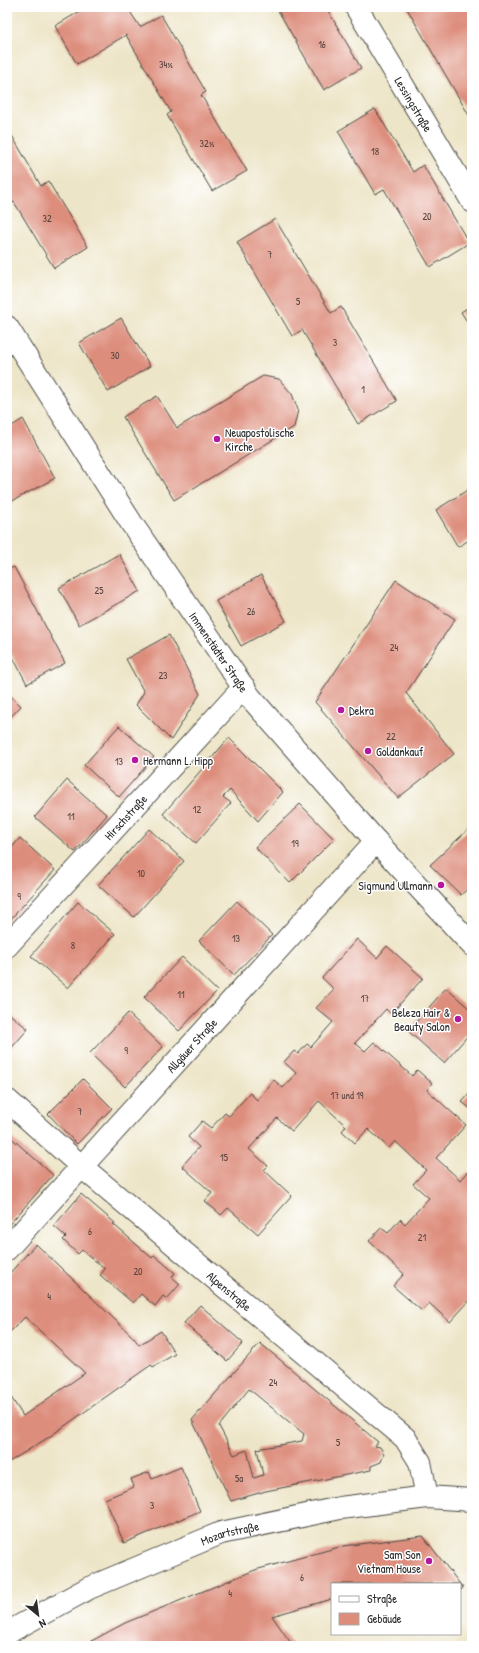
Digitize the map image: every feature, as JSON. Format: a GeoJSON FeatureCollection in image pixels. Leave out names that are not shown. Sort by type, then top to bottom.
{"type":"FeatureCollection","features":[{"type":"Feature","properties":{"kind":"street","name":"Lessingstraße"},"geometry":{"type":"LineString","coordinates":[[356,7],[472,201]]}},
{"type":"Feature","properties":{"kind":"street","name":"Immenstädter Straße"},"geometry":{"type":"LineString","coordinates":[[7,327],[132,524],[244,687],[376,841],[472,945]]}},
{"type":"Feature","properties":{"kind":"street","name":"Hirschstraße"},"geometry":{"type":"LineString","coordinates":[[7,946],[244,687]]}},
{"type":"Feature","properties":{"kind":"street","name":"Allgäuer Straße"},"geometry":{"type":"LineString","coordinates":[[7,1249],[376,841]]}},
{"type":"Feature","properties":{"kind":"street","name":"Alpenstraße"},"geometry":{"type":"LineString","coordinates":[[7,1100],[82,1166],[405,1438],[420,1462],[427,1497]]}},
{"type":"Feature","properties":{"kind":"street","name":"Mozartstraße"},"geometry":{"type":"LineString","coordinates":[[7,1633],[89,1588],[221,1533],[340,1508],[427,1497],[472,1500]]}},
{"type":"Feature","properties":{"kind":"building"},"geometry":{"type":"Polygon","coordinates":[[[87,7],[127,7],[140,27],[161,15],[206,92],[201,95],[247,171],[212,191],[167,115],[171,112],[126,35],[77,64],[55,26],[87,7]]]}},
{"type":"Feature","properties":{"kind":"building"},"geometry":{"type":"Polygon","coordinates":[[[276,7],[326,7],[361,68],[324,90],[276,7]]]}},
{"type":"Feature","properties":{"kind":"building"},"geometry":{"type":"Polygon","coordinates":[[[406,7],[472,7],[472,115],[470,117],[406,7]]]}},
{"type":"Feature","properties":{"kind":"building"},"geometry":{"type":"Polygon","coordinates":[[[375,109],[413,172],[423,165],[469,243],[430,267],[384,189],[375,194],[338,131],[375,109]]]}},
{"type":"Feature","properties":{"kind":"building"},"geometry":{"type":"Polygon","coordinates":[[[7,127],[41,186],[48,181],[88,247],[54,268],[14,202],[7,206],[7,127]]]}},
{"type":"Feature","properties":{"kind":"building"},"geometry":{"type":"Polygon","coordinates":[[[275,219],[331,313],[341,307],[397,401],[358,424],[302,330],[292,336],[237,242],[275,219]]]}},
{"type":"Feature","properties":{"kind":"building"},"geometry":{"type":"Polygon","coordinates":[[[472,305],[472,329],[461,312],[472,305]]]}},
{"type":"Feature","properties":{"kind":"building"},"geometry":{"type":"Polygon","coordinates":[[[121,318],[150,366],[108,392],[79,343],[121,318]]]}},
{"type":"Feature","properties":{"kind":"building","name":"Neuapostolische Kirche"},"geometry":{"type":"Polygon","coordinates":[[[263,376],[279,379],[292,394],[298,410],[294,427],[174,500],[123,417],[157,396],[177,428],[263,376]]]}},
{"type":"Feature","properties":{"kind":"building"},"geometry":{"type":"Polygon","coordinates":[[[23,419],[55,478],[7,504],[7,429],[23,419]]]}},
{"type":"Feature","properties":{"kind":"building"},"geometry":{"type":"Polygon","coordinates":[[[472,487],[472,538],[458,547],[436,510],[472,487]]]}},
{"type":"Feature","properties":{"kind":"building"},"geometry":{"type":"Polygon","coordinates":[[[119,554],[140,591],[79,625],[59,588],[119,554]]]}},
{"type":"Feature","properties":{"kind":"building"},"geometry":{"type":"Polygon","coordinates":[[[14,567],[65,663],[27,684],[7,646],[7,570],[14,567]]]}},
{"type":"Feature","properties":{"kind":"building"},"geometry":{"type":"Polygon","coordinates":[[[261,575],[286,621],[241,646],[216,601],[261,575]]]}},
{"type":"Feature","properties":{"kind":"building"},"geometry":{"type":"Polygon","coordinates":[[[396,580],[455,619],[406,693],[454,754],[398,798],[315,702],[396,580]]]}},
{"type":"Feature","properties":{"kind":"building"},"geometry":{"type":"Polygon","coordinates":[[[169,635],[200,694],[171,740],[136,705],[144,692],[126,659],[169,635]]]}},
{"type":"Feature","properties":{"kind":"building"},"geometry":{"type":"Polygon","coordinates":[[[7,693],[21,706],[7,721],[7,693]]]}},
{"type":"Feature","properties":{"kind":"building"},"geometry":{"type":"Polygon","coordinates":[[[119,726],[154,757],[119,797],[84,765],[119,726]]]}},
{"type":"Feature","properties":{"kind":"building"},"geometry":{"type":"Polygon","coordinates":[[[229,738],[283,792],[258,821],[230,790],[223,797],[231,803],[196,843],[163,814],[229,738]]]}},
{"type":"Feature","properties":{"kind":"building"},"geometry":{"type":"Polygon","coordinates":[[[67,780],[107,815],[75,852],[35,817],[67,780]]]}},
{"type":"Feature","properties":{"kind":"building"},"geometry":{"type":"Polygon","coordinates":[[[300,804],[334,839],[290,883],[255,847],[300,804]]]}},
{"type":"Feature","properties":{"kind":"building"},"geometry":{"type":"Polygon","coordinates":[[[472,826],[472,885],[461,895],[430,865],[472,826]]]}},
{"type":"Feature","properties":{"kind":"building"},"geometry":{"type":"Polygon","coordinates":[[[149,829],[184,861],[134,917],[98,885],[149,829]]]}},
{"type":"Feature","properties":{"kind":"building"},"geometry":{"type":"Polygon","coordinates":[[[20,838],[55,870],[7,923],[7,853],[20,838]]]}},
{"type":"Feature","properties":{"kind":"building"},"geometry":{"type":"Polygon","coordinates":[[[237,901],[272,935],[234,975],[199,941],[237,901]]]}},
{"type":"Feature","properties":{"kind":"building"},"geometry":{"type":"Polygon","coordinates":[[[78,902],[115,934],[68,988],[31,956],[78,902]]]}},
{"type":"Feature","properties":{"kind":"building"},"geometry":{"type":"Polygon","coordinates":[[[357,939],[377,958],[387,946],[423,978],[391,1014],[386,1009],[355,1043],[365,1051],[374,1042],[412,1076],[417,1070],[432,1083],[427,1090],[466,1125],[436,1158],[460,1180],[467,1172],[472,1176],[472,1298],[450,1322],[429,1303],[422,1311],[393,1286],[404,1274],[369,1241],[381,1228],[388,1233],[400,1219],[405,1224],[429,1198],[413,1184],[426,1170],[395,1141],[389,1148],[368,1129],[355,1143],[342,1131],[346,1126],[319,1101],[292,1131],[277,1118],[249,1149],[268,1166],[264,1170],[292,1196],[258,1234],[228,1208],[221,1215],[205,1201],[212,1193],[182,1166],[199,1147],[188,1137],[202,1121],[211,1128],[225,1113],[229,1116],[250,1093],[257,1100],[274,1080],[283,1088],[296,1073],[284,1062],[294,1051],[298,1054],[307,1044],[311,1047],[333,1022],[316,1008],[334,989],[322,978],[357,939]]]}},
{"type":"Feature","properties":{"kind":"building"},"geometry":{"type":"Polygon","coordinates":[[[182,957],[217,991],[179,1031],[144,997],[182,957]]]}},
{"type":"Feature","properties":{"kind":"building"},"geometry":{"type":"Polygon","coordinates":[[[446,988],[472,1011],[472,1031],[444,1063],[408,1031],[446,988]]]}},
{"type":"Feature","properties":{"kind":"building"},"geometry":{"type":"Polygon","coordinates":[[[7,1012],[28,1029],[7,1053],[7,1012]]]}},
{"type":"Feature","properties":{"kind":"building"},"geometry":{"type":"Polygon","coordinates":[[[128,1013],[163,1047],[125,1087],[90,1053],[128,1013]]]}},
{"type":"Feature","properties":{"kind":"building"},"geometry":{"type":"Polygon","coordinates":[[[83,1079],[112,1108],[77,1144],[48,1114],[83,1079]]]}},
{"type":"Feature","properties":{"kind":"building"},"geometry":{"type":"Polygon","coordinates":[[[472,1091],[472,1110],[462,1102],[472,1091]]]}},
{"type":"Feature","properties":{"kind":"building"},"geometry":{"type":"Polygon","coordinates":[[[7,1134],[53,1175],[7,1227],[7,1134]]]}},
{"type":"Feature","properties":{"kind":"building"},"geometry":{"type":"Polygon","coordinates":[[[81,1194],[115,1223],[113,1224],[152,1258],[154,1255],[175,1273],[172,1277],[180,1284],[167,1299],[163,1296],[155,1306],[141,1294],[133,1303],[100,1275],[105,1269],[82,1250],[78,1254],[63,1240],[66,1237],[54,1226],[81,1194]]]}},
{"type":"Feature","properties":{"kind":"building"},"geometry":{"type":"Polygon","coordinates":[[[36,1244],[134,1338],[139,1345],[161,1331],[175,1354],[153,1367],[151,1365],[49,1437],[9,1462],[7,1459],[7,1391],[23,1416],[85,1373],[25,1317],[9,1333],[7,1331],[7,1276],[36,1244]]]}},
{"type":"Feature","properties":{"kind":"building"},"geometry":{"type":"Polygon","coordinates":[[[200,1305],[243,1343],[227,1361],[184,1323],[200,1305]]]}},
{"type":"Feature","properties":{"kind":"building"},"geometry":{"type":"Polygon","coordinates":[[[260,1343],[378,1442],[375,1446],[380,1447],[384,1454],[381,1462],[371,1466],[371,1470],[266,1491],[231,1501],[192,1420],[260,1343]],[[249,1389],[219,1426],[234,1455],[247,1450],[254,1478],[263,1475],[257,1449],[302,1441],[304,1434],[249,1389]]]}},
{"type":"Feature","properties":{"kind":"building"},"geometry":{"type":"Polygon","coordinates":[[[181,1467],[200,1511],[124,1543],[105,1499],[134,1487],[131,1479],[149,1472],[152,1479],[181,1467]]]}},
{"type":"Feature","properties":{"kind":"building"},"geometry":{"type":"Polygon","coordinates":[[[423,1536],[459,1583],[331,1583],[331,1599],[272,1616],[293,1646],[82,1646],[125,1623],[255,1570],[343,1546],[423,1536]]]}},
{"type":"Feature","properties":{"kind":"place","name":"Neuapostolische Kirche"},"geometry":{"type":"Point","coordinates":[217,439]}},
{"type":"Feature","properties":{"kind":"place","name":"Dekra"},"geometry":{"type":"Point","coordinates":[341,710]}},
{"type":"Feature","properties":{"kind":"place","name":"Goldankauf"},"geometry":{"type":"Point","coordinates":[368,751]}},
{"type":"Feature","properties":{"kind":"place","name":"Hermann L. Hipp"},"geometry":{"type":"Point","coordinates":[135,760]}},
{"type":"Feature","properties":{"kind":"place","name":"Sigmund Ullmann"},"geometry":{"type":"Point","coordinates":[441,885]}},
{"type":"Feature","properties":{"kind":"place","name":"Beleza Hair & Beauty Salon"},"geometry":{"type":"Point","coordinates":[458,1019]}},
{"type":"Feature","properties":{"kind":"place","name":"Sam Son Vietnam House"},"geometry":{"type":"Point","coordinates":[429,1561]}}]}
